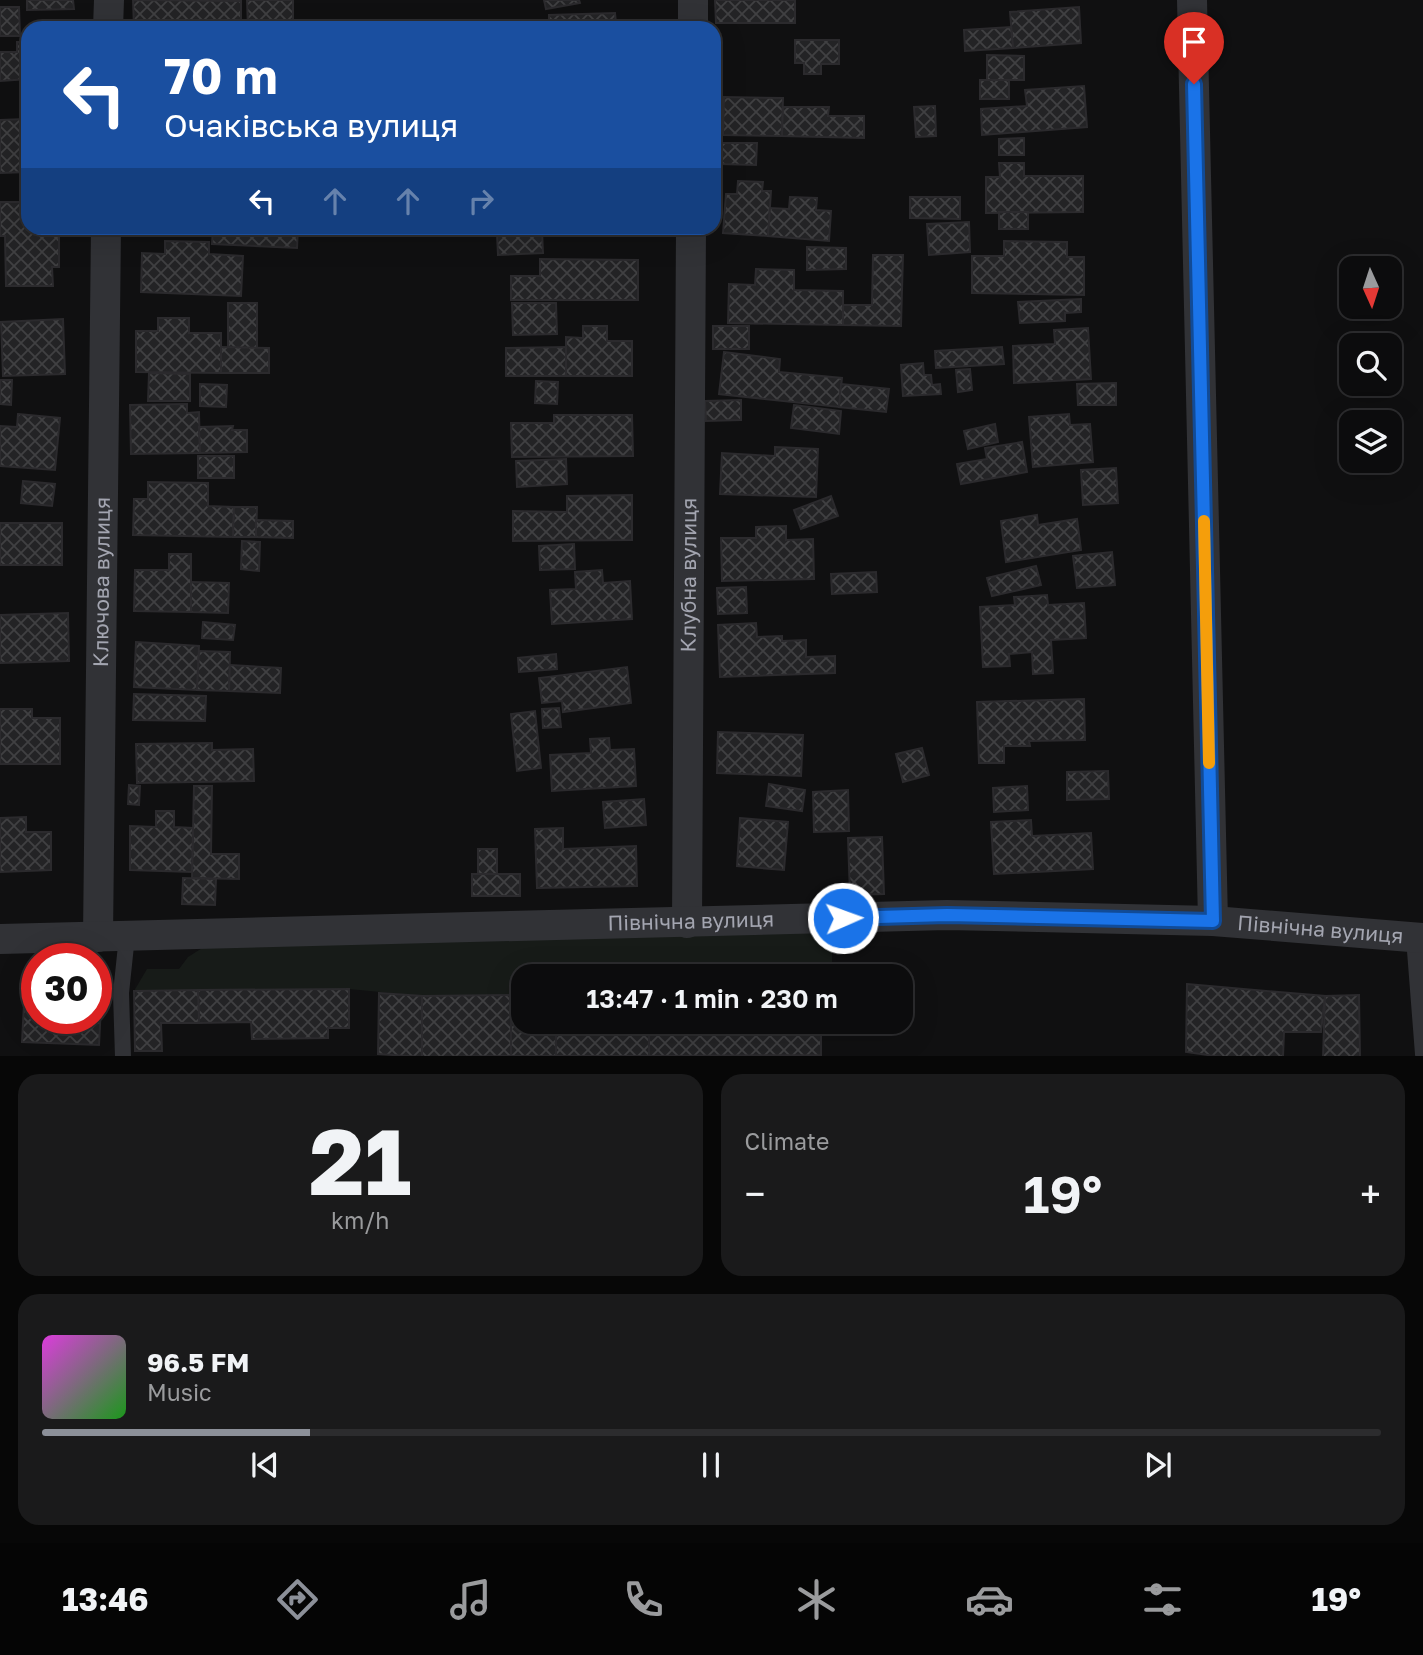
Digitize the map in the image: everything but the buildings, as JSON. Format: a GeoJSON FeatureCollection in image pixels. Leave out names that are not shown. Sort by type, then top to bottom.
{"type":"FeatureCollection","features":[{"type":"Feature","properties":{"kind":"street"},"geometry":{"type":"LineString","coordinates":[[108,0],[108,21]]}},
{"type":"Feature","properties":{"kind":"street"},"geometry":{"type":"LineString","coordinates":[[693,0],[693,21]]}},
{"type":"Feature","properties":{"kind":"street"},"geometry":{"type":"LineString","coordinates":[[1192,0],[1213,921]]}},
{"type":"Feature","properties":{"kind":"street","name":"Ключова вулиця"},"geometry":{"type":"LineString","coordinates":[[106,235],[113,937]]}},
{"type":"Feature","properties":{"kind":"street","name":"Клубна вулиця"},"geometry":{"type":"LineString","coordinates":[[687,923],[691,235]]}},
{"type":"Feature","properties":{"kind":"street","name":"Північна вулиця"},"geometry":{"type":"LineString","coordinates":[[0,939],[947,915],[1213,921],[1418,938]]}},
{"type":"Feature","properties":{"kind":"lane"},"geometry":{"type":"LineString","coordinates":[[113,937],[121,993],[123,1056]]}},
{"type":"Feature","properties":{"kind":"lane"},"geometry":{"type":"LineString","coordinates":[[1418,938],[1423,1054]]}},
{"type":"Feature","properties":{"kind":"shaded area"},"geometry":{"type":"Polygon","coordinates":[[[832,928],[832,964],[511,964],[511,995],[422,996],[349,989],[134,991],[147,969],[179,969],[188,957],[207,945],[832,928]]]}},
{"type":"Feature","properties":{"kind":"slow traffic"},"geometry":{"type":"LineString","coordinates":[[1204,521],[1209,763]]}},
{"type":"Feature","properties":{"kind":"route"},"geometry":{"type":"LineString","coordinates":[[843,918],[947,915],[1213,921],[1194,84]]}}]}
